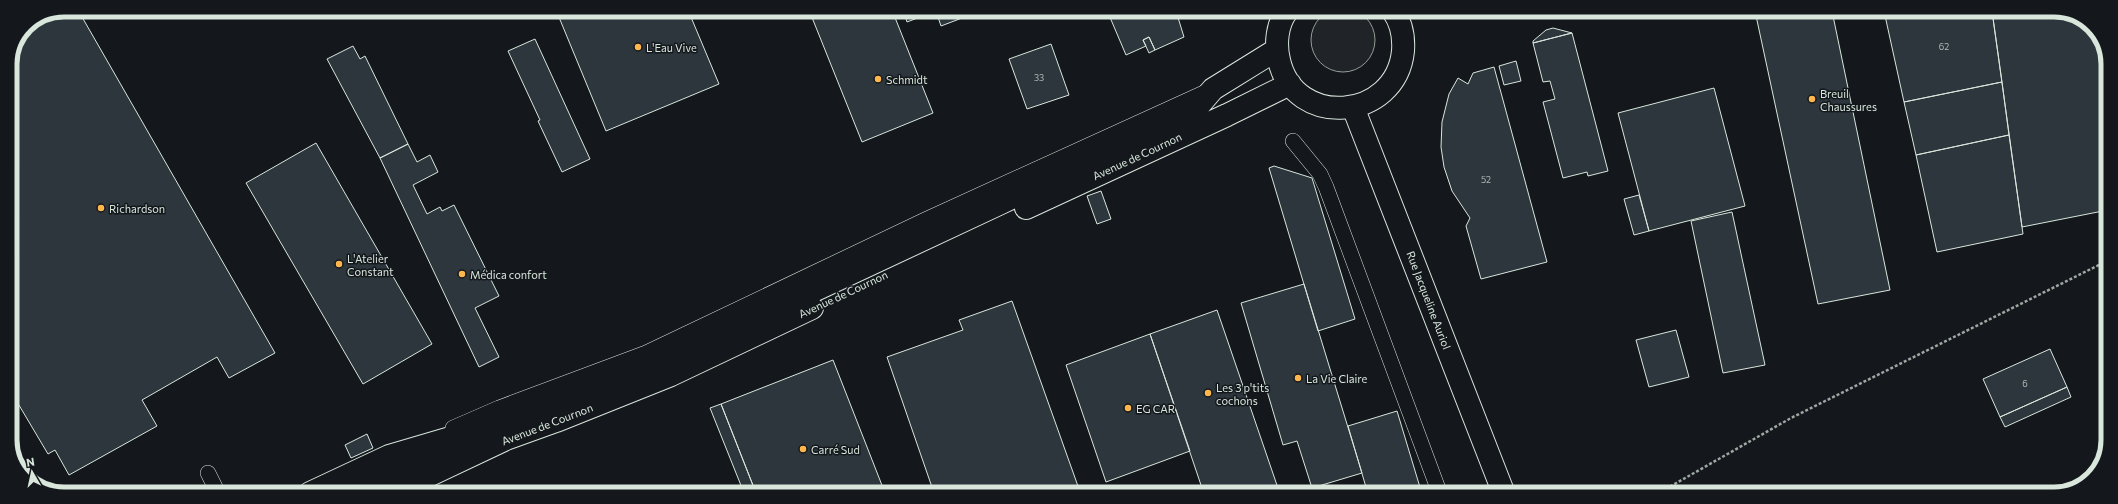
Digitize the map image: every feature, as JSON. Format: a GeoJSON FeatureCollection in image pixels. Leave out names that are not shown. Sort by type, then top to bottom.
{"type":"FeatureCollection","features":[{"type":"Feature","properties":{"kind":"main road"},"geometry":{"type":"LineString","coordinates":[[1283,17],[1276,39],[1276,50],[1280,67],[1290,84],[1308,100],[1331,108],[1353,107],[1374,99],[1391,84],[1402,63],[1404,40],[1401,17]]}},
{"type":"Feature","properties":{"kind":"main road","name":"Avenue de Cournon"},"geometry":{"type":"LineString","coordinates":[[323,487],[389,456],[508,421],[638,373],[1001,203],[1195,110],[1213,89],[1276,50]]}},
{"type":"Feature","properties":{"kind":"main road","name":"Avenue de Cournon"},"geometry":{"type":"LineString","coordinates":[[404,487],[506,438],[556,421],[671,375],[1227,115],[1290,84]]}},
{"type":"Feature","properties":{"kind":"main road","name":"Rue Jacqueline Auriol"},"geometry":{"type":"LineString","coordinates":[[1353,107],[1501,487]]}},
{"type":"Feature","properties":{"kind":"main road","name":"Avenue de Cournon"},"geometry":{"type":"LineString","coordinates":[[364,487],[508,421]]}},
{"type":"Feature","properties":{"kind":"lane"},"geometry":{"type":"LineString","coordinates":[[389,456],[499,408],[646,353],[925,220],[1213,89]]}},
{"type":"Feature","properties":{"kind":"lane"},"geometry":{"type":"LineString","coordinates":[[1293,141],[1320,174],[1326,187],[1437,487]]}},
{"type":"Feature","properties":{"kind":"lane"},"geometry":{"type":"LineString","coordinates":[[208,473],[215,487]]}},
{"type":"Feature","properties":{"kind":"path"},"geometry":{"type":"LineString","coordinates":[[1669,487],[1791,418],[2101,263]]}},
{"type":"Feature","properties":{"kind":"shaded area"},"geometry":{"type":"Polygon","coordinates":[[[1320,17],[1366,17],[1373,28],[1375,40],[1373,52],[1370,58],[1361,67],[1355,70],[1343,72],[1331,70],[1320,63],[1313,52],[1311,40],[1313,28],[1320,17]]]}},
{"type":"Feature","properties":{"kind":"building","name":"Richardson"},"geometry":{"type":"Polygon","coordinates":[[[82,17],[275,353],[229,378],[217,357],[142,400],[157,426],[69,475],[55,450],[48,454],[17,402],[17,64],[18,55],[25,38],[38,25],[55,18],[82,17]]]}},
{"type":"Feature","properties":{"kind":"building","name":"L'Eau Vive"},"geometry":{"type":"Polygon","coordinates":[[[559,17],[691,17],[719,84],[606,131],[559,17]]]}},
{"type":"Feature","properties":{"kind":"building","name":"Schmidt"},"geometry":{"type":"Polygon","coordinates":[[[812,17],[895,17],[933,113],[862,142],[812,17]]]}},
{"type":"Feature","properties":{"kind":"building"},"geometry":{"type":"Polygon","coordinates":[[[905,17],[920,17],[907,22],[905,17]]]}},
{"type":"Feature","properties":{"kind":"building"},"geometry":{"type":"Polygon","coordinates":[[[938,17],[962,17],[962,18],[941,26],[938,17]]]}},
{"type":"Feature","properties":{"kind":"building"},"geometry":{"type":"Polygon","coordinates":[[[1110,17],[1178,17],[1184,37],[1155,50],[1149,37],[1143,40],[1146,46],[1126,55],[1110,17]]]}},
{"type":"Feature","properties":{"kind":"building","name":"Breuil Chaussures"},"geometry":{"type":"Polygon","coordinates":[[[1756,17],[1833,17],[1890,290],[1818,304],[1756,17]]]}},
{"type":"Feature","properties":{"kind":"building"},"geometry":{"type":"Polygon","coordinates":[[[1885,17],[1993,17],[2002,82],[1904,102],[1885,17]]]}},
{"type":"Feature","properties":{"kind":"building"},"geometry":{"type":"Polygon","coordinates":[[[1993,17],[2063,18],[2078,23],[2089,33],[2097,46],[2100,55],[2101,211],[2022,227],[1993,17]]]}},
{"type":"Feature","properties":{"kind":"building"},"geometry":{"type":"Polygon","coordinates":[[[1553,28],[1572,33],[1533,43],[1533,41],[1546,30],[1553,28]]]}},
{"type":"Feature","properties":{"kind":"building"},"geometry":{"type":"Polygon","coordinates":[[[1572,33],[1608,171],[1588,176],[1587,172],[1563,178],[1543,102],[1555,99],[1550,81],[1543,82],[1533,43],[1572,33]]]}},
{"type":"Feature","properties":{"kind":"building"},"geometry":{"type":"Polygon","coordinates":[[[1149,37],[1155,50],[1149,53],[1143,40],[1149,37]]]}},
{"type":"Feature","properties":{"kind":"building"},"geometry":{"type":"Polygon","coordinates":[[[535,39],[590,159],[562,172],[508,51],[535,39]]]}},
{"type":"Feature","properties":{"kind":"building"},"geometry":{"type":"Polygon","coordinates":[[[1051,44],[1069,95],[1027,109],[1009,59],[1051,44]]]}},
{"type":"Feature","properties":{"kind":"building"},"geometry":{"type":"Polygon","coordinates":[[[353,46],[360,59],[365,56],[408,144],[380,158],[327,59],[353,46]]]}},
{"type":"Feature","properties":{"kind":"building"},"geometry":{"type":"Polygon","coordinates":[[[1516,61],[1521,81],[1504,85],[1499,66],[1516,61]]]}},
{"type":"Feature","properties":{"kind":"building"},"geometry":{"type":"Polygon","coordinates":[[[1494,67],[1547,262],[1481,279],[1466,226],[1470,218],[1452,191],[1444,167],[1441,147],[1442,122],[1449,94],[1458,78],[1468,84],[1473,73],[1494,67]]]}},
{"type":"Feature","properties":{"kind":"building"},"geometry":{"type":"Polygon","coordinates":[[[2002,82],[2009,135],[1916,155],[1904,102],[2002,82]]]}},
{"type":"Feature","properties":{"kind":"building"},"geometry":{"type":"Polygon","coordinates":[[[1714,88],[1745,206],[1649,231],[1618,113],[1714,88]]]}},
{"type":"Feature","properties":{"kind":"building"},"geometry":{"type":"Polygon","coordinates":[[[2009,135],[2023,234],[1937,252],[1916,155],[2009,135]]]}},
{"type":"Feature","properties":{"kind":"building","name":"L'Atelier Constant"},"geometry":{"type":"Polygon","coordinates":[[[316,143],[432,344],[363,384],[246,183],[316,143]]]}},
{"type":"Feature","properties":{"kind":"building","name":"Médica confort"},"geometry":{"type":"Polygon","coordinates":[[[408,144],[417,162],[430,155],[438,172],[413,185],[427,214],[440,207],[442,211],[454,205],[499,296],[475,308],[499,357],[479,367],[380,158],[408,144]]]}},
{"type":"Feature","properties":{"kind":"building"},"geometry":{"type":"Polygon","coordinates":[[[1274,166],[1312,178],[1355,319],[1318,331],[1269,168],[1274,166]]]}},
{"type":"Feature","properties":{"kind":"building"},"geometry":{"type":"Polygon","coordinates":[[[1101,191],[1111,219],[1097,224],[1087,196],[1101,191]]]}},
{"type":"Feature","properties":{"kind":"building"},"geometry":{"type":"Polygon","coordinates":[[[1639,195],[1649,231],[1634,235],[1624,199],[1639,195]]]}},
{"type":"Feature","properties":{"kind":"building"},"geometry":{"type":"Polygon","coordinates":[[[1732,212],[1765,365],[1723,373],[1691,221],[1732,212]]]}},
{"type":"Feature","properties":{"kind":"building","name":"La Vie Claire"},"geometry":{"type":"Polygon","coordinates":[[[1304,284],[1362,473],[1312,487],[1297,441],[1283,445],[1241,303],[1304,284]]]}},
{"type":"Feature","properties":{"kind":"building"},"geometry":{"type":"Polygon","coordinates":[[[1012,301],[1078,487],[932,487],[887,357],[963,330],[959,320],[1012,301]]]}},
{"type":"Feature","properties":{"kind":"building","name":"Les 3 p'tits cochons"},"geometry":{"type":"Polygon","coordinates":[[[1217,310],[1278,487],[1202,487],[1150,334],[1217,310]]]}},
{"type":"Feature","properties":{"kind":"building"},"geometry":{"type":"Polygon","coordinates":[[[1676,330],[1689,377],[1649,387],[1636,340],[1676,330]]]}},
{"type":"Feature","properties":{"kind":"building","name":"EG CAR"},"geometry":{"type":"Polygon","coordinates":[[[1150,334],[1190,451],[1106,482],[1066,365],[1150,334]]]}},
{"type":"Feature","properties":{"kind":"building"},"geometry":{"type":"Polygon","coordinates":[[[2050,349],[2067,387],[2000,417],[1983,379],[2050,349]]]}},
{"type":"Feature","properties":{"kind":"building","name":"Carré Sud"},"geometry":{"type":"Polygon","coordinates":[[[833,360],[883,487],[754,487],[721,404],[833,360]]]}},
{"type":"Feature","properties":{"kind":"building"},"geometry":{"type":"Polygon","coordinates":[[[2067,387],[2071,397],[2005,427],[2000,417],[2067,387]]]}},
{"type":"Feature","properties":{"kind":"building"},"geometry":{"type":"Polygon","coordinates":[[[721,404],[754,487],[742,487],[710,408],[721,404]]]}},
{"type":"Feature","properties":{"kind":"building"},"geometry":{"type":"Polygon","coordinates":[[[1397,411],[1420,487],[1366,487],[1348,426],[1397,411]]]}},
{"type":"Feature","properties":{"kind":"building"},"geometry":{"type":"Polygon","coordinates":[[[367,434],[373,448],[351,458],[345,445],[367,434]]]}},
{"type":"Feature","properties":{"kind":"place","name":"L'Eau Vive"},"geometry":{"type":"Point","coordinates":[638,47]}},
{"type":"Feature","properties":{"kind":"place","name":"Schmidt"},"geometry":{"type":"Point","coordinates":[878,79]}},
{"type":"Feature","properties":{"kind":"place","name":"Breuil Chaussures"},"geometry":{"type":"Point","coordinates":[1812,99]}},
{"type":"Feature","properties":{"kind":"place","name":"Richardson"},"geometry":{"type":"Point","coordinates":[101,208]}},
{"type":"Feature","properties":{"kind":"place","name":"L'Atelier Constant"},"geometry":{"type":"Point","coordinates":[339,264]}},
{"type":"Feature","properties":{"kind":"place","name":"Médica confort"},"geometry":{"type":"Point","coordinates":[462,274]}},
{"type":"Feature","properties":{"kind":"place","name":"La Vie Claire"},"geometry":{"type":"Point","coordinates":[1298,378]}},
{"type":"Feature","properties":{"kind":"place","name":"Les 3 p'tits cochons"},"geometry":{"type":"Point","coordinates":[1208,393]}},
{"type":"Feature","properties":{"kind":"place","name":"EG CAR"},"geometry":{"type":"Point","coordinates":[1128,408]}},
{"type":"Feature","properties":{"kind":"place","name":"Carré Sud"},"geometry":{"type":"Point","coordinates":[803,449]}}]}
